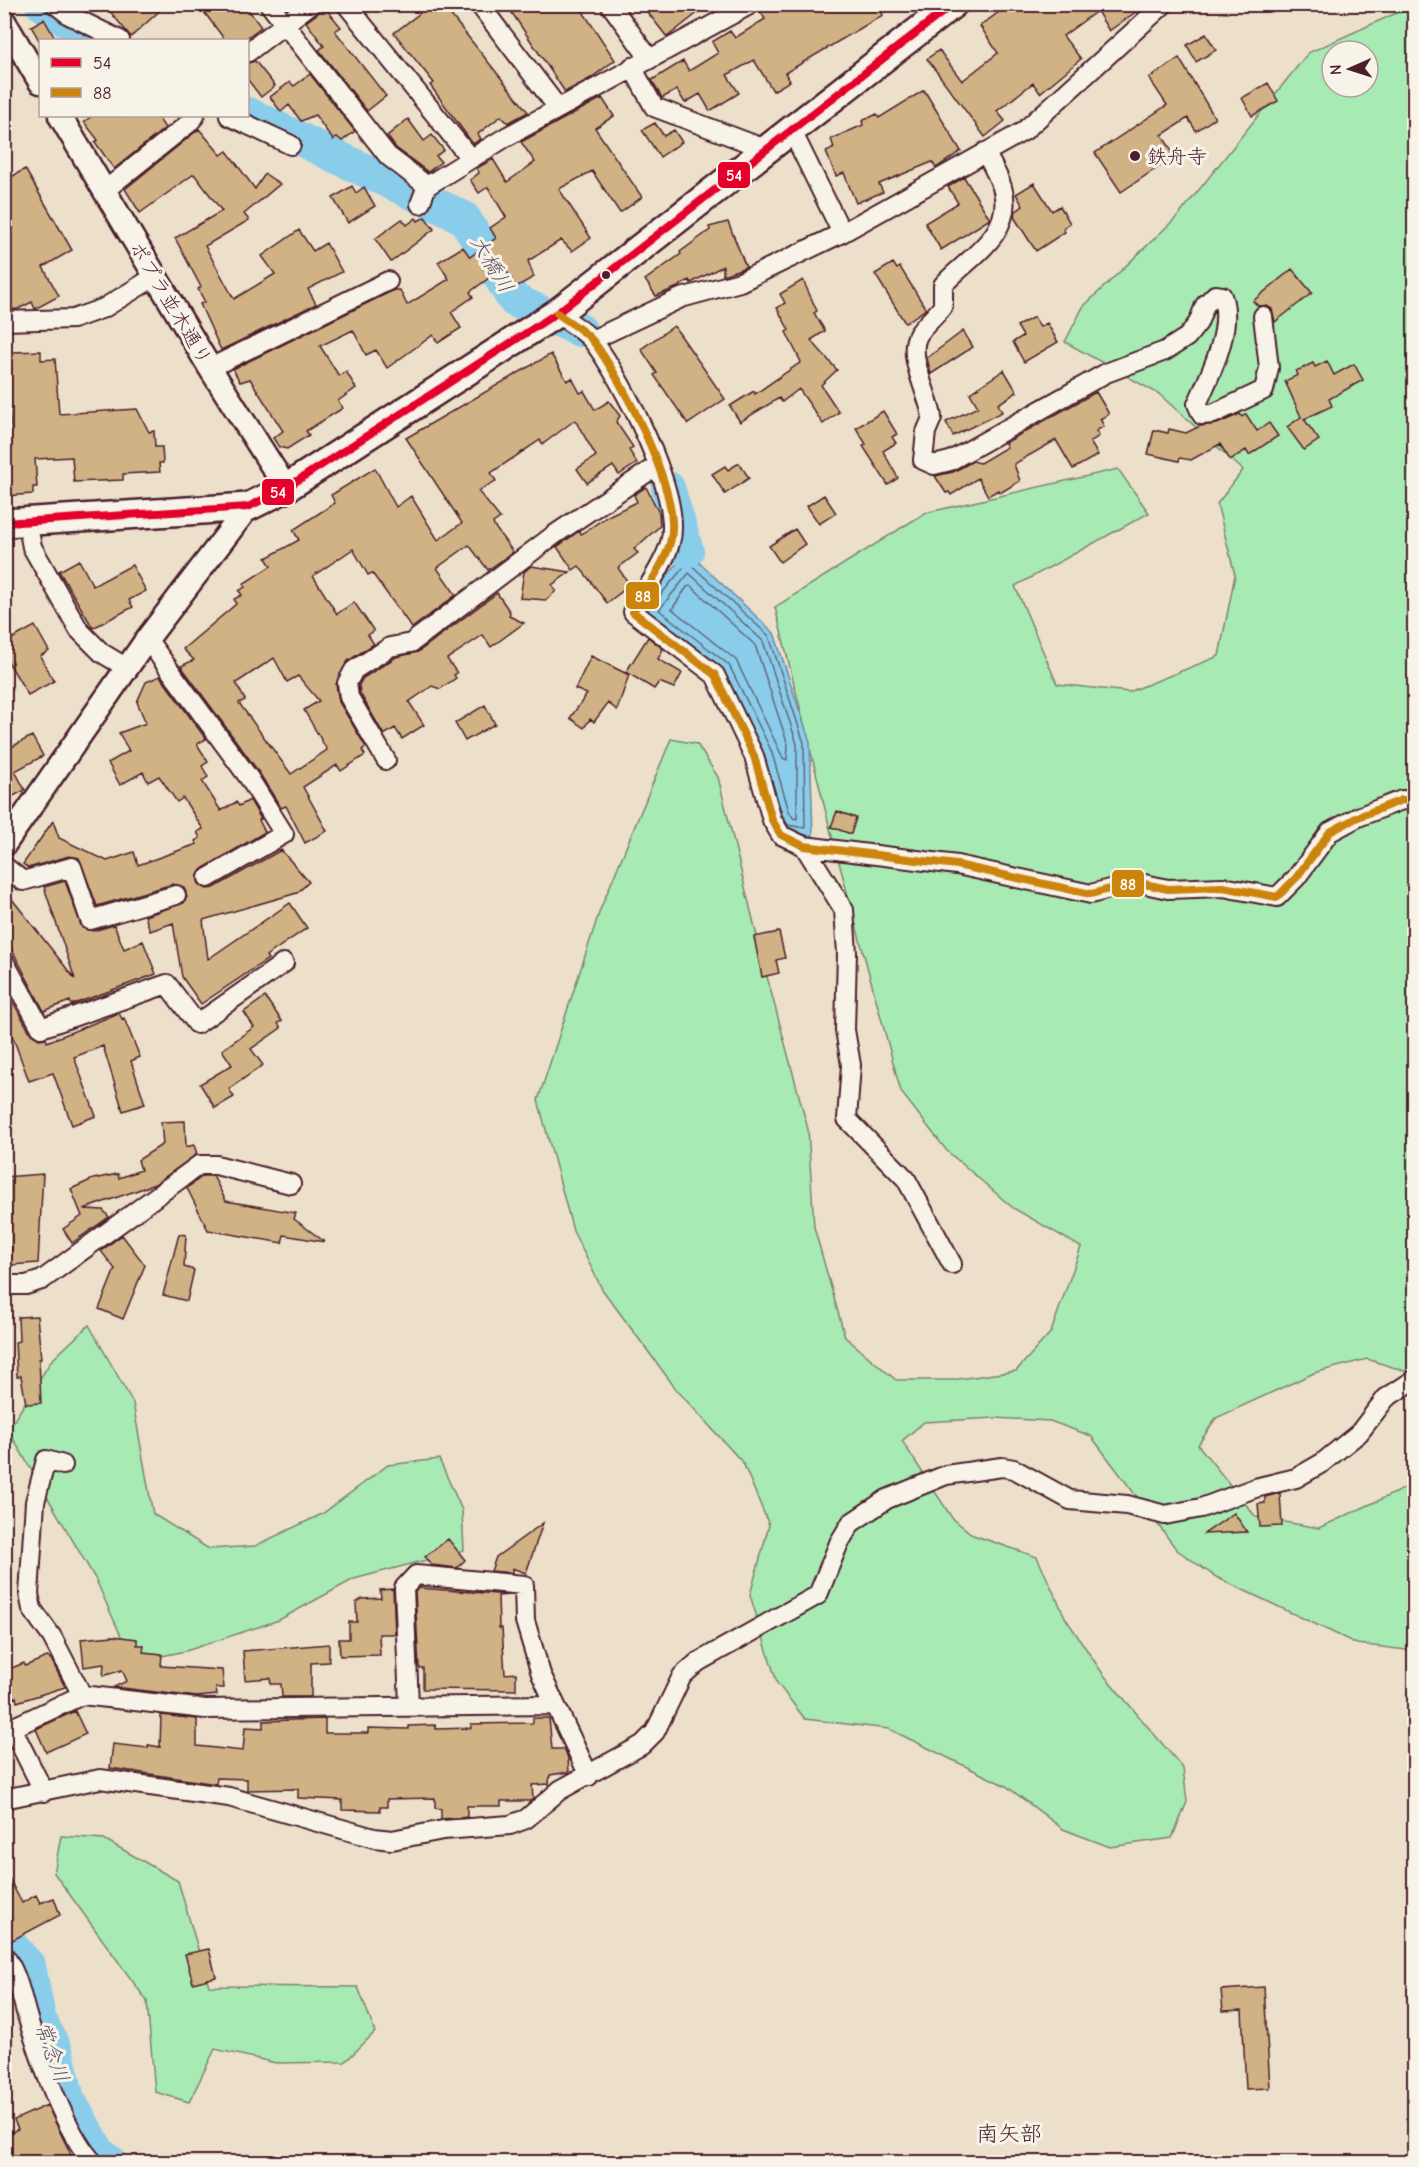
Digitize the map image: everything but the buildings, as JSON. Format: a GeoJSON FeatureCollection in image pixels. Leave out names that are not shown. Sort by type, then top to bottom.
{"type":"FeatureCollection","features":[{"type":"Feature","properties":{"kind":"main road"},"geometry":{"type":"LineString","coordinates":[[16,522],[248,507],[286,488],[556,313],[953,4]]}},
{"type":"Feature","properties":{"kind":"street"},"geometry":{"type":"LineString","coordinates":[[56,4],[69,15],[118,39]]}},
{"type":"Feature","properties":{"kind":"street"},"geometry":{"type":"LineString","coordinates":[[269,4],[388,156],[427,186]]}},
{"type":"Feature","properties":{"kind":"street"},"geometry":{"type":"LineString","coordinates":[[249,51],[311,4]]}},
{"type":"Feature","properties":{"kind":"street"},"geometry":{"type":"LineString","coordinates":[[346,4],[470,158]]}},
{"type":"Feature","properties":{"kind":"street"},"geometry":{"type":"LineString","coordinates":[[479,4],[558,108]]}},
{"type":"Feature","properties":{"kind":"street"},"geometry":{"type":"LineString","coordinates":[[610,4],[649,58]]}},
{"type":"Feature","properties":{"kind":"street"},"geometry":{"type":"LineString","coordinates":[[420,204],[427,186],[470,158],[632,67],[751,4]]}},
{"type":"Feature","properties":{"kind":"street"},"geometry":{"type":"LineString","coordinates":[[591,340],[681,298],[740,282],[842,233],[1024,130],[1164,4]]}},
{"type":"Feature","properties":{"kind":"street"},"geometry":{"type":"LineString","coordinates":[[4,21],[39,80]]}},
{"type":"Feature","properties":{"kind":"street"},"geometry":{"type":"LineString","coordinates":[[632,67],[654,107],[768,150]]}},
{"type":"Feature","properties":{"kind":"street","name":"ポプラ並木通り"},"geometry":{"type":"LineString","coordinates":[[61,117],[210,368],[286,488]]}},
{"type":"Feature","properties":{"kind":"street"},"geometry":{"type":"LineString","coordinates":[[104,190],[194,117]]}},
{"type":"Feature","properties":{"kind":"street"},"geometry":{"type":"LineString","coordinates":[[231,117],[291,145]]}},
{"type":"Feature","properties":{"kind":"street"},"geometry":{"type":"LineString","coordinates":[[792,131],[842,233]]}},
{"type":"Feature","properties":{"kind":"street"},"geometry":{"type":"LineString","coordinates":[[985,152],[1002,187],[1004,206],[997,232],[984,249],[943,285],[943,306],[918,335],[914,347],[919,376],[932,418],[926,432],[923,460],[934,465],[950,461],[1106,373],[1166,351],[1186,337],[1198,322],[1205,306],[1215,295],[1222,296],[1226,306],[1216,364],[1197,404],[1202,415],[1213,414],[1264,390],[1269,368],[1263,316]]}},
{"type":"Feature","properties":{"kind":"street"},"geometry":{"type":"LineString","coordinates":[[4,321],[73,319],[104,308],[156,276]]}},
{"type":"Feature","properties":{"kind":"street"},"geometry":{"type":"LineString","coordinates":[[210,368],[388,280]]}},
{"type":"Feature","properties":{"kind":"street"},"geometry":{"type":"LineString","coordinates":[[556,313],[591,340],[637,411],[658,465],[673,522],[670,544],[633,612],[715,675],[754,756],[772,820],[781,835],[804,846],[957,865],[1091,894],[1135,882],[1168,889],[1223,887],[1277,897],[1296,878],[1330,832],[1358,817],[1402,800],[1414,801]]}},
{"type":"Feature","properties":{"kind":"street"},"geometry":{"type":"LineString","coordinates":[[386,760],[349,697],[347,683],[354,670],[390,647],[411,643],[554,535],[658,465]]}},
{"type":"Feature","properties":{"kind":"street"},"geometry":{"type":"LineString","coordinates":[[7,834],[147,639],[248,507]]}},
{"type":"Feature","properties":{"kind":"street"},"geometry":{"type":"LineString","coordinates":[[16,522],[79,630],[102,653],[127,668]]}},
{"type":"Feature","properties":{"kind":"street"},"geometry":{"type":"LineString","coordinates":[[147,639],[249,778],[284,834],[208,878]]}},
{"type":"Feature","properties":{"kind":"street"},"geometry":{"type":"LineString","coordinates":[[804,846],[844,910],[848,953],[845,1030],[851,1065],[847,1119],[906,1179],[952,1264]]}},
{"type":"Feature","properties":{"kind":"street"},"geometry":{"type":"LineString","coordinates":[[4,866],[23,881],[72,867],[90,920],[176,895]]}},
{"type":"Feature","properties":{"kind":"street"},"geometry":{"type":"LineString","coordinates":[[4,961],[40,1028],[167,984],[197,1024],[284,963]]}},
{"type":"Feature","properties":{"kind":"street"},"geometry":{"type":"LineString","coordinates":[[4,1284],[26,1285],[42,1280],[199,1165],[216,1165],[291,1184]]}},
{"type":"Feature","properties":{"kind":"street"},"geometry":{"type":"LineString","coordinates":[[4,1799],[100,1779],[229,1797],[374,1838],[392,1840],[443,1830],[510,1825],[526,1819],[560,1790],[642,1745],[655,1732],[682,1676],[698,1662],[818,1595],[839,1544],[851,1524],[888,1499],[946,1475],[1002,1467],[1014,1469],[1070,1500],[1127,1505],[1165,1515],[1201,1508],[1255,1488],[1296,1478],[1322,1463],[1359,1433],[1386,1398],[1414,1380]]}},
{"type":"Feature","properties":{"kind":"street"},"geometry":{"type":"LineString","coordinates":[[63,1465],[46,1460],[35,1502],[29,1594],[32,1609],[52,1637],[82,1695]]}},
{"type":"Feature","properties":{"kind":"street"},"geometry":{"type":"LineString","coordinates":[[409,1705],[404,1588],[417,1575],[524,1585],[525,1621],[541,1674],[589,1776]]}},
{"type":"Feature","properties":{"kind":"street"},"geometry":{"type":"LineString","coordinates":[[44,1791],[12,1728],[82,1695],[205,1709],[555,1705]]}},
{"type":"Feature","properties":{"kind":"street"},"geometry":{"type":"LineString","coordinates":[[4,1954],[15,1969],[28,2019],[52,2086],[84,2153],[93,2163]]}},
{"type":"Feature","properties":{"kind":"green space"},"geometry":{"type":"Polygon","coordinates":[[[1414,5],[1414,1374],[1367,1359],[1314,1373],[1216,1418],[1198,1445],[1256,1517],[1319,1528],[1414,1484],[1414,1651],[1357,1644],[1216,1577],[1177,1550],[1091,1436],[1050,1421],[995,1418],[924,1422],[902,1441],[952,1518],[973,1535],[1037,1557],[1066,1619],[1103,1674],[1183,1768],[1187,1802],[1172,1838],[1110,1847],[1063,1829],[1006,1786],[889,1729],[805,1719],[777,1683],[750,1595],[769,1525],[743,1463],[676,1389],[602,1289],[573,1231],[538,1100],[600,910],[671,739],[697,744],[718,777],[766,973],[808,1129],[814,1227],[845,1337],[896,1380],[951,1380],[1016,1371],[1051,1332],[1081,1247],[1013,1208],[947,1151],[901,1092],[830,829],[775,607],[925,513],[1118,469],[1149,513],[1015,586],[1057,684],[1129,692],[1219,656],[1235,575],[1217,504],[1243,470],[1159,394],[1065,342],[1083,307],[1179,215],[1308,53],[1320,48],[1320,99],[1380,99],[1380,39],[1339,39],[1414,5]]]}},
{"type":"Feature","properties":{"kind":"green space"},"geometry":{"type":"Polygon","coordinates":[[[89,1325],[133,1403],[153,1514],[209,1549],[255,1546],[322,1514],[388,1465],[439,1459],[462,1510],[464,1550],[354,1579],[279,1620],[186,1651],[152,1658],[125,1645],[96,1580],[8,1430],[51,1361],[89,1325]]]}},
{"type":"Feature","properties":{"kind":"green space"},"geometry":{"type":"Polygon","coordinates":[[[61,1836],[104,1839],[178,1881],[209,1986],[358,1987],[375,2032],[345,2062],[276,2063],[215,2049],[189,2102],[155,2092],[147,2001],[54,1873],[61,1836]]]}},
{"type":"Feature","properties":{"kind":"water"},"geometry":{"type":"Polygon","coordinates":[[[687,551],[774,633],[810,742],[813,836],[785,831],[718,672],[638,612],[687,551]]]}},
{"type":"Feature","properties":{"kind":"waterway","name":"大橋川"},"geometry":{"type":"LineString","coordinates":[[42,4],[95,39]]}},
{"type":"Feature","properties":{"kind":"waterway","name":"大橋川"},"geometry":{"type":"LineString","coordinates":[[249,114],[464,218],[514,300],[580,330]]}},
{"type":"Feature","properties":{"kind":"waterway","name":"大橋川"},"geometry":{"type":"LineString","coordinates":[[668,488],[687,551]]}},
{"type":"Feature","properties":{"kind":"waterway","name":"常念川"},"geometry":{"type":"LineString","coordinates":[[4,1938],[29,1966],[39,2018],[57,2054],[68,2099],[99,2153],[110,2162]]}},
{"type":"Feature","properties":{"kind":"transit line","name":"54"},"geometry":{"type":"LineString","coordinates":[[4,523],[248,507],[286,488],[557,313],[953,4]]}},
{"type":"Feature","properties":{"kind":"transit line","name":"88"},"geometry":{"type":"LineString","coordinates":[[557,313],[593,341],[619,382],[648,439],[668,497],[672,523],[670,543],[659,569],[633,612],[715,675],[754,756],[772,820],[781,835],[804,846],[957,865],[1091,894],[1135,882],[1168,889],[1223,887],[1277,897],[1296,878],[1330,832],[1358,817],[1402,800],[1414,801]]}},
{"type":"Feature","properties":{"kind":"place","name":"鉄舟寺"},"geometry":{"type":"Point","coordinates":[1135,156]}},
{"type":"Feature","properties":{"kind":"district","name":"南矢部"},"geometry":{"type":"Point","coordinates":[1009,2133]}}]}
